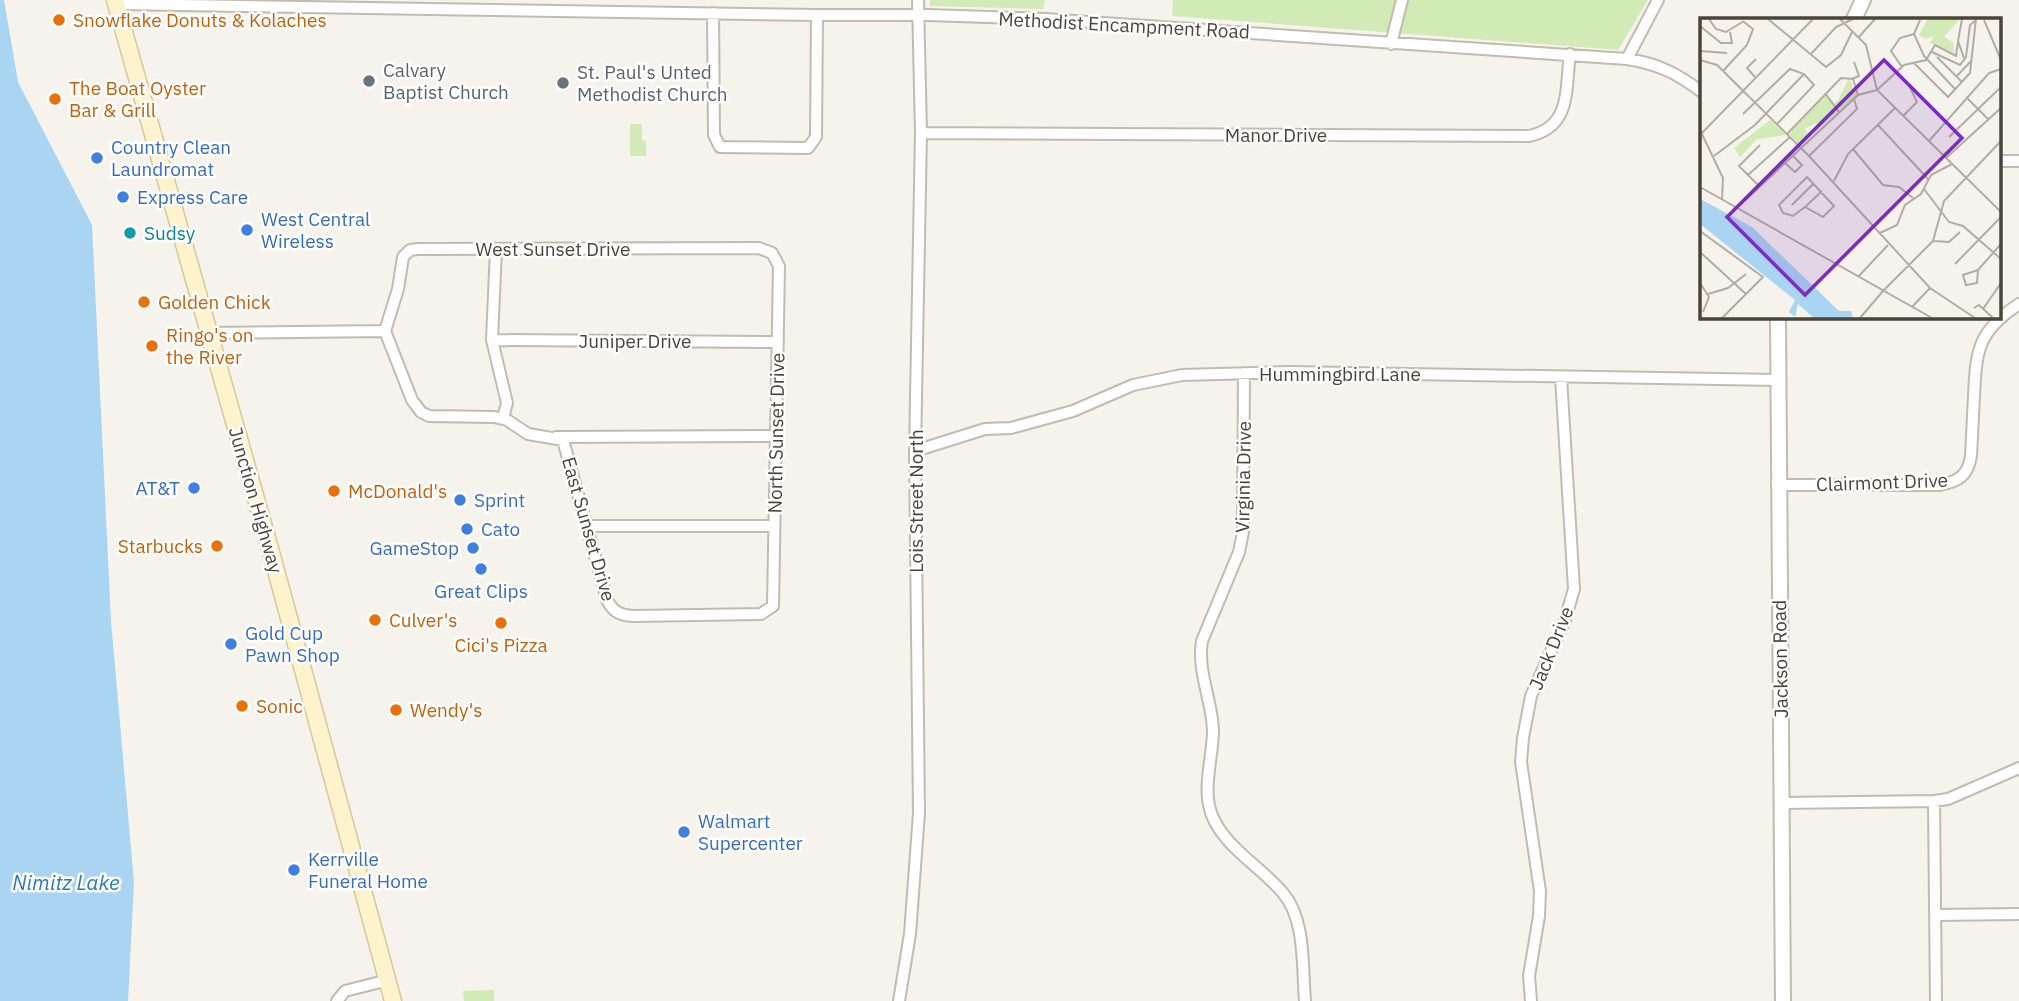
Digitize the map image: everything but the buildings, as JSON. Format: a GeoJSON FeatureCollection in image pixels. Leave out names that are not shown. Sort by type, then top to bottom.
{"type":"FeatureCollection","features":[{"type":"Feature","properties":{"kind":"main road","name":"Junction Highway"},"geometry":{"type":"LineString","coordinates":[[116,2],[271,552],[393,1001]]}},
{"type":"Feature","properties":{"kind":"street","name":"Lois Street North"},"geometry":{"type":"LineString","coordinates":[[899,1001],[909,934],[919,814],[915,451],[921,133],[919,0]]}},
{"type":"Feature","properties":{"kind":"street"},"geometry":{"type":"LineString","coordinates":[[1391,44],[1402,0]]}},
{"type":"Feature","properties":{"kind":"street"},"geometry":{"type":"LineString","coordinates":[[1627,59],[1658,0]]}},
{"type":"Feature","properties":{"kind":"street"},"geometry":{"type":"LineString","coordinates":[[1854,18],[1863,0]]}},
{"type":"Feature","properties":{"kind":"street","name":"Methodist Encampment Road"},"geometry":{"type":"LineString","coordinates":[[116,2],[919,15],[1186,27],[1391,44],[1627,59],[1651,63],[1677,74],[1700,91]]}},
{"type":"Feature","properties":{"kind":"street"},"geometry":{"type":"LineString","coordinates":[[713,13],[714,135],[720,147],[808,148],[814,144],[817,15]]}},
{"type":"Feature","properties":{"kind":"street","name":"Manor Drive"},"geometry":{"type":"LineString","coordinates":[[921,133],[1529,136],[1556,123],[1563,109],[1570,54]]}},
{"type":"Feature","properties":{"kind":"street","name":"West Sunset Drive"},"geometry":{"type":"LineString","coordinates":[[385,331],[405,253],[418,249],[759,248],[772,253],[778,260]]}},
{"type":"Feature","properties":{"kind":"street"},"geometry":{"type":"LineString","coordinates":[[496,249],[492,340],[508,403],[503,418]]}},
{"type":"Feature","properties":{"kind":"street","name":"North Sunset Drive"},"geometry":{"type":"LineString","coordinates":[[773,606],[778,260]]}},
{"type":"Feature","properties":{"kind":"street","name":"Clairmont Drive"},"geometry":{"type":"LineString","coordinates":[[2002,316],[2019,304]]}},
{"type":"Feature","properties":{"kind":"street","name":"Jackson Road"},"geometry":{"type":"LineString","coordinates":[[1778,318],[1777,485],[1783,1001]]}},
{"type":"Feature","properties":{"kind":"street","name":"Clairmont Drive"},"geometry":{"type":"LineString","coordinates":[[1777,485],[1939,485],[1961,478],[1968,469],[1971,456],[1976,356],[1987,333],[1999,318]]}},
{"type":"Feature","properties":{"kind":"street"},"geometry":{"type":"LineString","coordinates":[[208,333],[385,331]]}},
{"type":"Feature","properties":{"kind":"street","name":"East Sunset Drive"},"geometry":{"type":"LineString","coordinates":[[385,331],[412,400],[421,412],[434,417],[503,418],[528,435],[563,440],[607,600],[614,611],[633,616],[761,614],[773,606]]}},
{"type":"Feature","properties":{"kind":"street","name":"Juniper Drive"},"geometry":{"type":"LineString","coordinates":[[492,340],[778,342]]}},
{"type":"Feature","properties":{"kind":"street","name":"Hummingbird Lane"},"geometry":{"type":"LineString","coordinates":[[915,451],[985,429],[1011,428],[1073,411],[1133,385],[1182,375],[1244,373],[1778,380]]}},
{"type":"Feature","properties":{"kind":"street","name":"Virginia Drive"},"geometry":{"type":"LineString","coordinates":[[1244,373],[1243,532],[1239,552],[1202,641],[1200,652],[1212,722],[1208,797],[1213,817],[1225,836],[1285,895],[1298,926],[1305,1001]]}},
{"type":"Feature","properties":{"kind":"street","name":"Jack Drive"},"geometry":{"type":"LineString","coordinates":[[1531,1001],[1529,976],[1539,916],[1540,891],[1521,762],[1523,738],[1531,696],[1565,621],[1574,589],[1561,376]]}},
{"type":"Feature","properties":{"kind":"street"},"geometry":{"type":"LineString","coordinates":[[554,437],[776,436]]}},
{"type":"Feature","properties":{"kind":"street"},"geometry":{"type":"LineString","coordinates":[[587,526],[774,526]]}},
{"type":"Feature","properties":{"kind":"street"},"geometry":{"type":"LineString","coordinates":[[1782,803],[1948,799],[2019,768]]}},
{"type":"Feature","properties":{"kind":"street"},"geometry":{"type":"LineString","coordinates":[[1934,801],[1936,1001]]}},
{"type":"Feature","properties":{"kind":"street"},"geometry":{"type":"LineString","coordinates":[[1936,915],[2019,914]]}},
{"type":"Feature","properties":{"kind":"street"},"geometry":{"type":"LineString","coordinates":[[337,1001],[345,991],[388,980]]}},
{"type":"Feature","properties":{"kind":"green space"},"geometry":{"type":"Polygon","coordinates":[[[930,0],[1045,0],[1043,9],[930,6],[930,0]]]}},
{"type":"Feature","properties":{"kind":"green space"},"geometry":{"type":"Polygon","coordinates":[[[1173,0],[1648,0],[1618,50],[1172,16],[1173,0]]]}},
{"type":"Feature","properties":{"kind":"green space"},"geometry":{"type":"Polygon","coordinates":[[[630,124],[642,124],[646,156],[630,156],[630,124]]]}},
{"type":"Feature","properties":{"kind":"green space"},"geometry":{"type":"Polygon","coordinates":[[[494,990],[494,1001],[464,1001],[463,991],[494,990]]]}},
{"type":"Feature","properties":{"kind":"water","name":"Nimitz Lake"},"geometry":{"type":"Polygon","coordinates":[[[0,0],[4,0],[18,82],[92,225],[111,621],[134,883],[128,1001],[0,1001],[0,0]]]}},
{"type":"Feature","properties":{"kind":"place","name":"Snowflake Donuts & Kolaches"},"geometry":{"type":"Point","coordinates":[59,20]}},
{"type":"Feature","properties":{"kind":"place","name":"Calvary Baptist Church"},"geometry":{"type":"Point","coordinates":[369,81]}},
{"type":"Feature","properties":{"kind":"place","name":"St. Paul's Unted Methodist Church"},"geometry":{"type":"Point","coordinates":[563,83]}},
{"type":"Feature","properties":{"kind":"place","name":"The Boat Oyster Bar & Grill"},"geometry":{"type":"Point","coordinates":[55,99]}},
{"type":"Feature","properties":{"kind":"place","name":"Country Clean Laundromat"},"geometry":{"type":"Point","coordinates":[97,158]}},
{"type":"Feature","properties":{"kind":"place","name":"Express Care"},"geometry":{"type":"Point","coordinates":[123,197]}},
{"type":"Feature","properties":{"kind":"place","name":"West Central Wireless"},"geometry":{"type":"Point","coordinates":[247,230]}},
{"type":"Feature","properties":{"kind":"place","name":"Sudsy"},"geometry":{"type":"Point","coordinates":[130,233]}},
{"type":"Feature","properties":{"kind":"place","name":"Golden Chick"},"geometry":{"type":"Point","coordinates":[144,302]}},
{"type":"Feature","properties":{"kind":"place","name":"Ringo's on the River"},"geometry":{"type":"Point","coordinates":[152,346]}},
{"type":"Feature","properties":{"kind":"place","name":"AT&T"},"geometry":{"type":"Point","coordinates":[194,488]}},
{"type":"Feature","properties":{"kind":"place","name":"McDonald's"},"geometry":{"type":"Point","coordinates":[334,491]}},
{"type":"Feature","properties":{"kind":"place","name":"Sprint"},"geometry":{"type":"Point","coordinates":[460,500]}},
{"type":"Feature","properties":{"kind":"place","name":"Cato"},"geometry":{"type":"Point","coordinates":[467,529]}},
{"type":"Feature","properties":{"kind":"place","name":"Starbucks"},"geometry":{"type":"Point","coordinates":[217,546]}},
{"type":"Feature","properties":{"kind":"place","name":"GameStop"},"geometry":{"type":"Point","coordinates":[473,548]}},
{"type":"Feature","properties":{"kind":"place","name":"Great Clips"},"geometry":{"type":"Point","coordinates":[481,569]}},
{"type":"Feature","properties":{"kind":"place","name":"Culver's"},"geometry":{"type":"Point","coordinates":[375,620]}},
{"type":"Feature","properties":{"kind":"place","name":"Cici's Pizza"},"geometry":{"type":"Point","coordinates":[501,623]}},
{"type":"Feature","properties":{"kind":"place","name":"Gold Cup Pawn Shop"},"geometry":{"type":"Point","coordinates":[231,644]}},
{"type":"Feature","properties":{"kind":"place","name":"Sonic"},"geometry":{"type":"Point","coordinates":[242,706]}},
{"type":"Feature","properties":{"kind":"place","name":"Wendy's"},"geometry":{"type":"Point","coordinates":[396,710]}},
{"type":"Feature","properties":{"kind":"place","name":"Walmart Supercenter"},"geometry":{"type":"Point","coordinates":[684,832]}},
{"type":"Feature","properties":{"kind":"place","name":"Kerrville Funeral Home"},"geometry":{"type":"Point","coordinates":[294,870]}}]}
